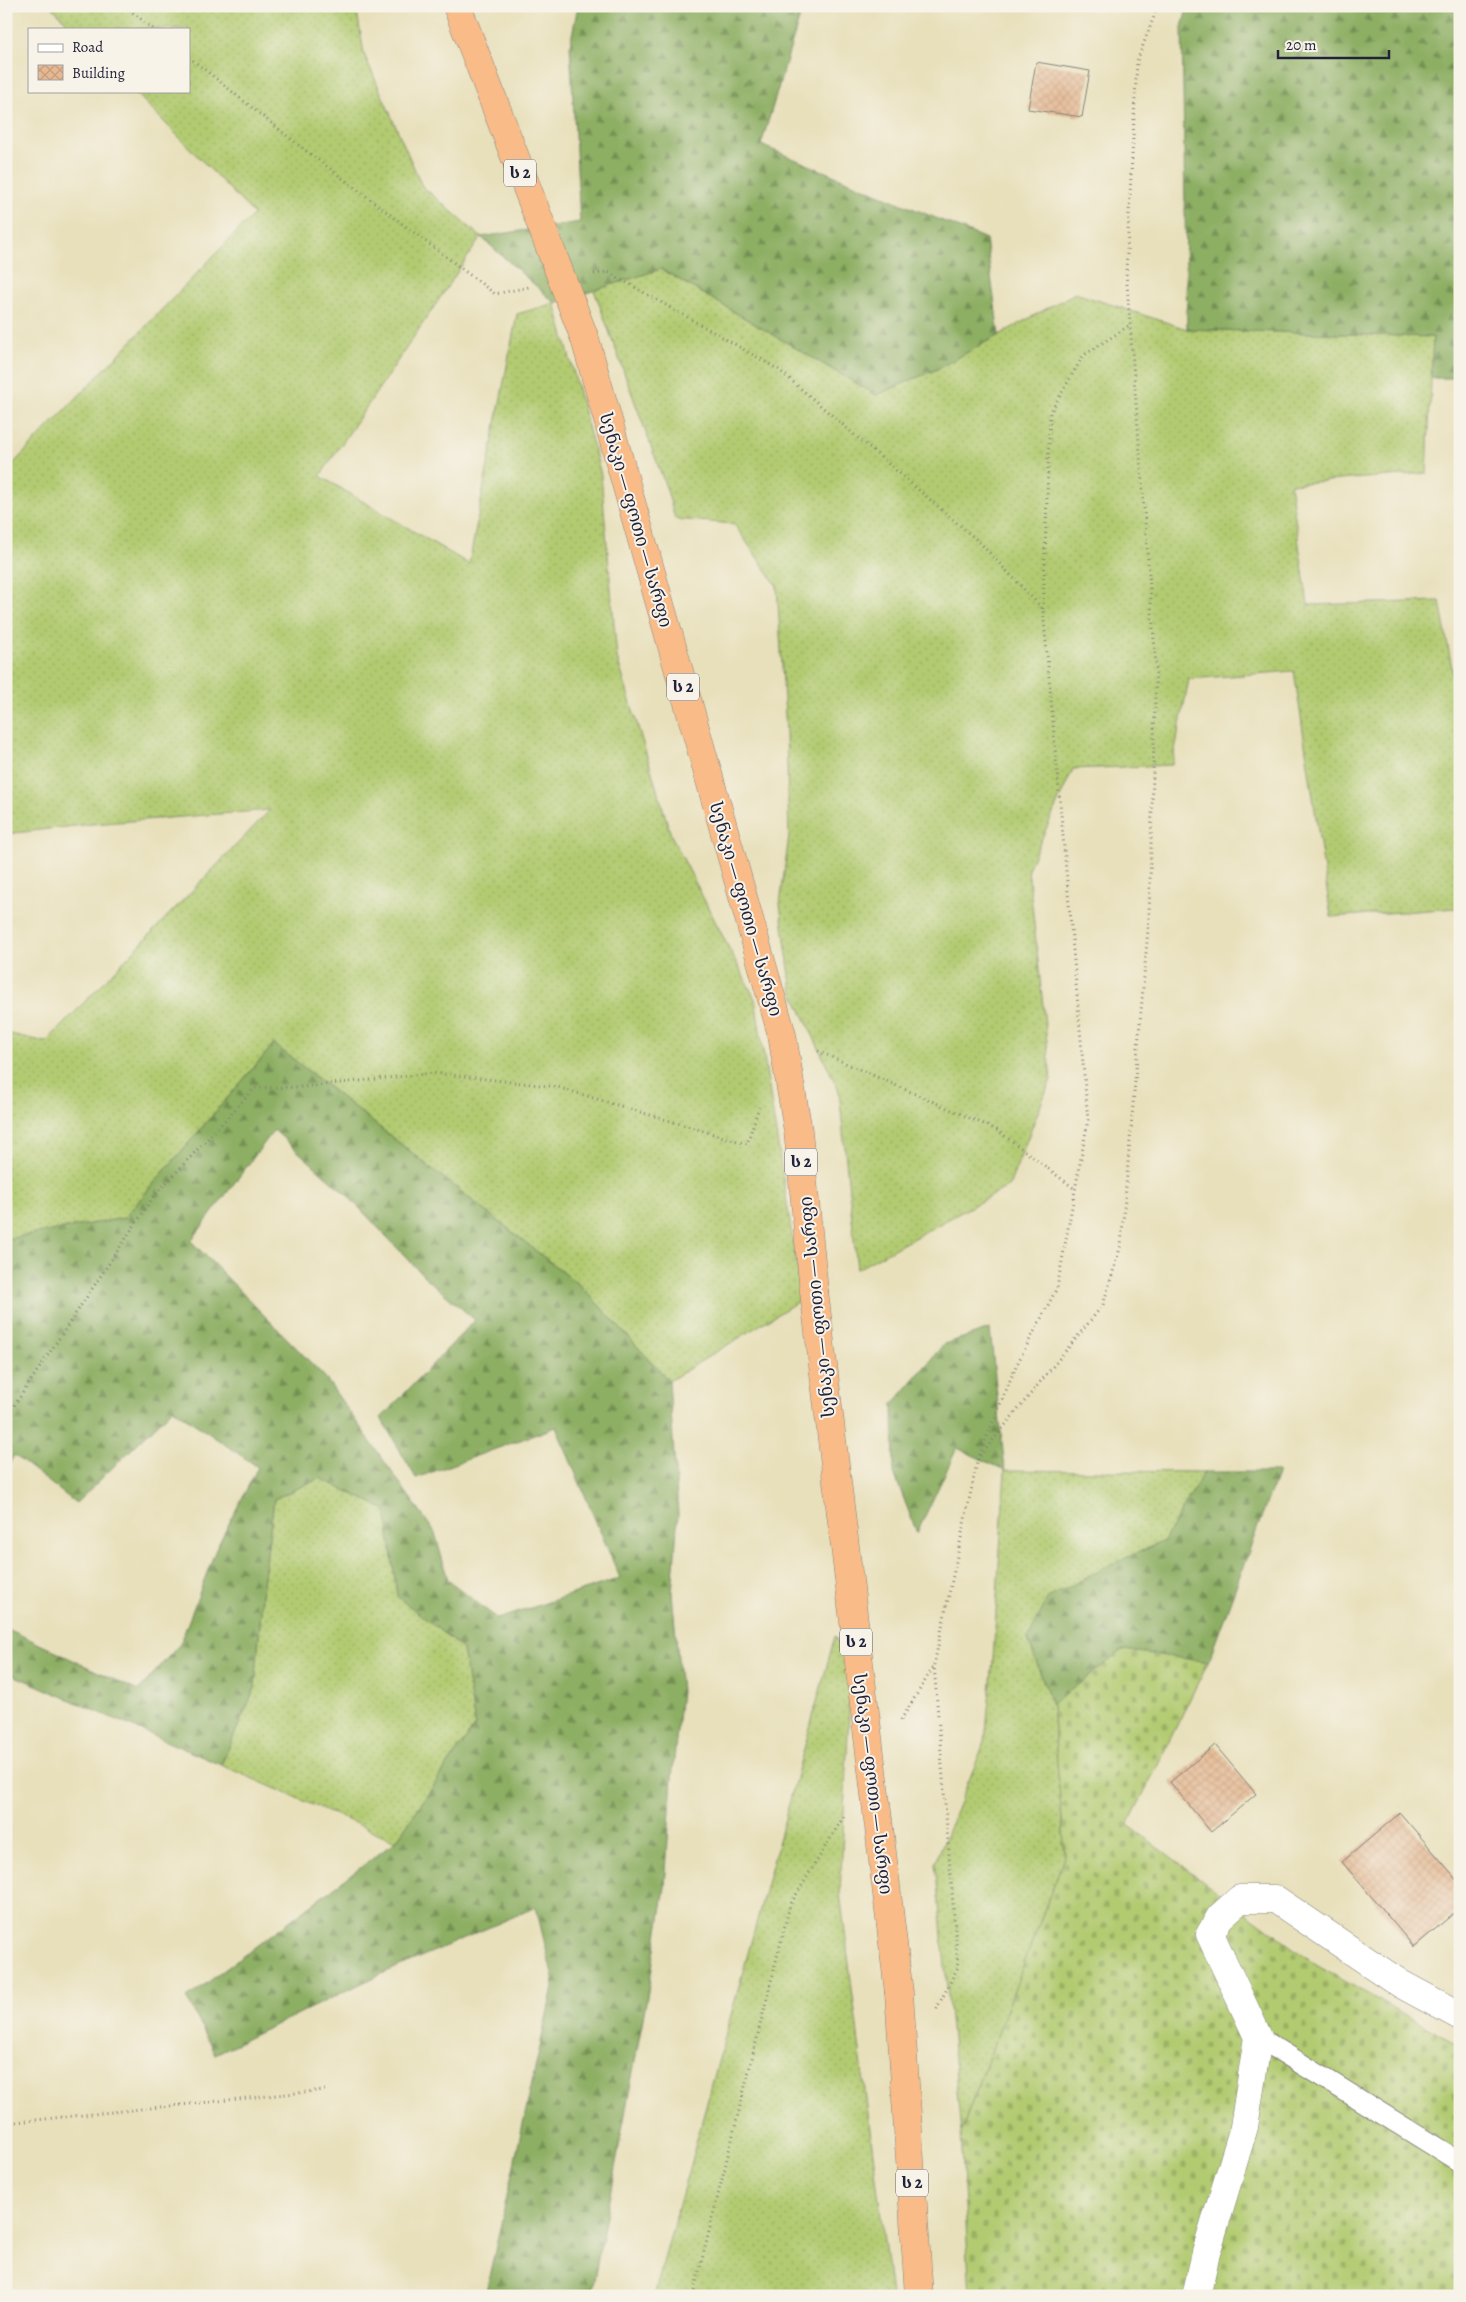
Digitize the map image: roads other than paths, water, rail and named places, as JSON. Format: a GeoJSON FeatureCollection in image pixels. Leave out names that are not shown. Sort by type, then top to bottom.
{"type":"FeatureCollection","features":[{"type":"Feature","properties":{"kind":"highway","name":"სენაკი — ფოთი — სარფი"},"geometry":{"type":"LineString","coordinates":[[457,6],[585,339],[782,1035],[798,1131],[814,1291],[899,1993],[919,2296]]}},
{"type":"Feature","properties":{"kind":"street"},"geometry":{"type":"LineString","coordinates":[[1196,2296],[1206,2253],[1244,2127],[1258,2037],[1210,1934],[1220,1917],[1240,1899],[1275,1899],[1402,1984],[1460,2016]]}},
{"type":"Feature","properties":{"kind":"lane"},"geometry":{"type":"LineString","coordinates":[[1258,2037],[1460,2162]]}}]}
